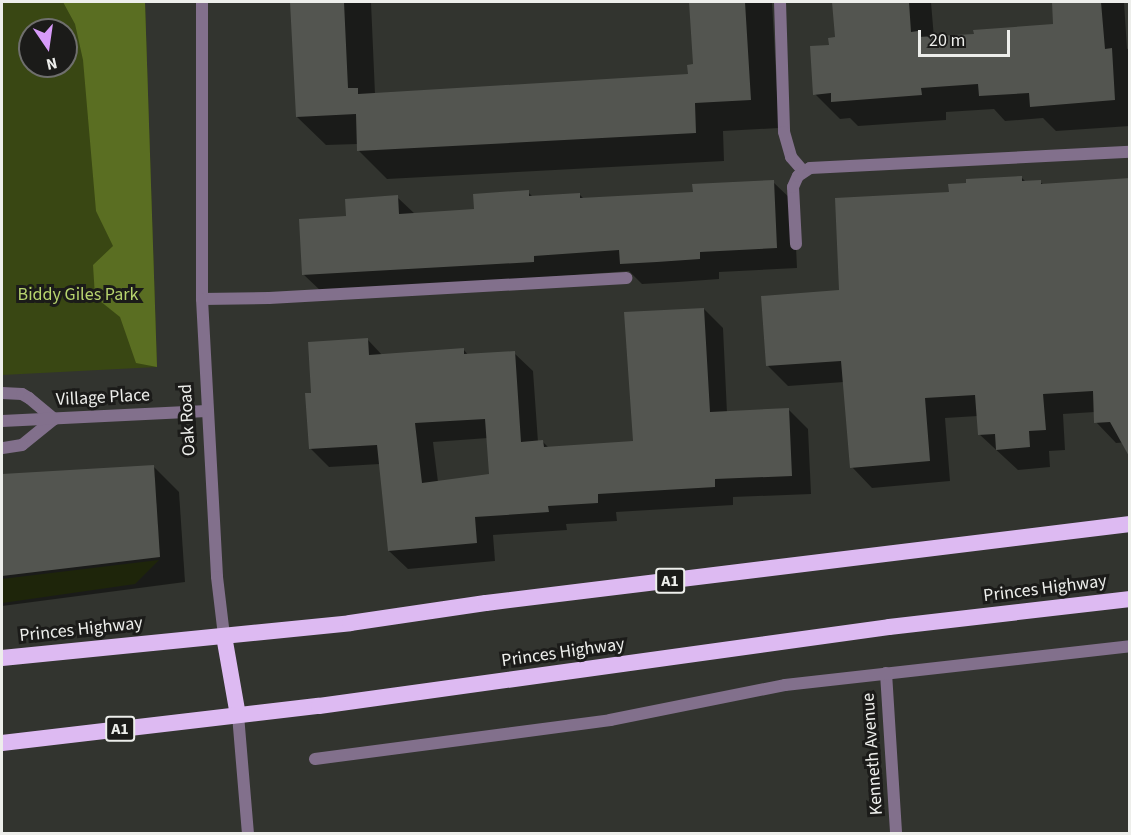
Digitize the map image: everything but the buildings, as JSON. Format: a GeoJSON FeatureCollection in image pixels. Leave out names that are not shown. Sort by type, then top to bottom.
{"type":"FeatureCollection","features":[{"type":"Feature","properties":{"kind":"highway","name":"Princes Highway"},"geometry":{"type":"LineString","coordinates":[[2,658],[350,623],[486,603],[1130,524]]}},
{"type":"Feature","properties":{"kind":"highway","name":"Princes Highway"},"geometry":{"type":"LineString","coordinates":[[2,743],[456,688],[889,627],[1130,599]]}},
{"type":"Feature","properties":{"kind":"highway","name":"Oak Road"},"geometry":{"type":"LineString","coordinates":[[224,636],[238,715]]}},
{"type":"Feature","properties":{"kind":"street","name":"Oak Road"},"geometry":{"type":"LineString","coordinates":[[202,2],[201,299],[217,577],[224,636]]}},
{"type":"Feature","properties":{"kind":"street"},"geometry":{"type":"LineString","coordinates":[[780,2],[784,132],[791,157],[803,171]]}},
{"type":"Feature","properties":{"kind":"street"},"geometry":{"type":"LineString","coordinates":[[796,244],[793,188],[803,171],[810,168],[1130,152]]}},
{"type":"Feature","properties":{"kind":"street"},"geometry":{"type":"LineString","coordinates":[[201,299],[269,298],[626,278]]}},
{"type":"Feature","properties":{"kind":"street"},"geometry":{"type":"LineString","coordinates":[[2,393],[29,398],[54,419],[22,445],[2,448]]}},
{"type":"Feature","properties":{"kind":"street","name":"Village Place"},"geometry":{"type":"LineString","coordinates":[[2,421],[207,411]]}},
{"type":"Feature","properties":{"kind":"street"},"geometry":{"type":"LineString","coordinates":[[315,759],[610,720],[785,685],[1130,646]]}},
{"type":"Feature","properties":{"kind":"street","name":"Kenneth Avenue"},"geometry":{"type":"LineString","coordinates":[[886,673],[896,834]]}},
{"type":"Feature","properties":{"kind":"street","name":"Oak Road"},"geometry":{"type":"LineString","coordinates":[[238,715],[248,834]]}},
{"type":"Feature","properties":{"kind":"green space","name":"Biddy Giles Park"},"geometry":{"type":"Polygon","coordinates":[[[2,2],[145,2],[157,367],[2,375],[2,2]]]}},
{"type":"Feature","properties":{"kind":"green space"},"geometry":{"type":"Polygon","coordinates":[[[63,2],[145,2],[157,367],[136,363],[120,317],[95,297],[93,265],[113,246],[96,211],[83,60],[78,38],[78,18],[72,18],[63,2]]]}},
{"type":"Feature","properties":{"kind":"green space"},"geometry":{"type":"Polygon","coordinates":[[[159,560],[135,584],[2,603],[2,579],[159,560]]]}}]}
